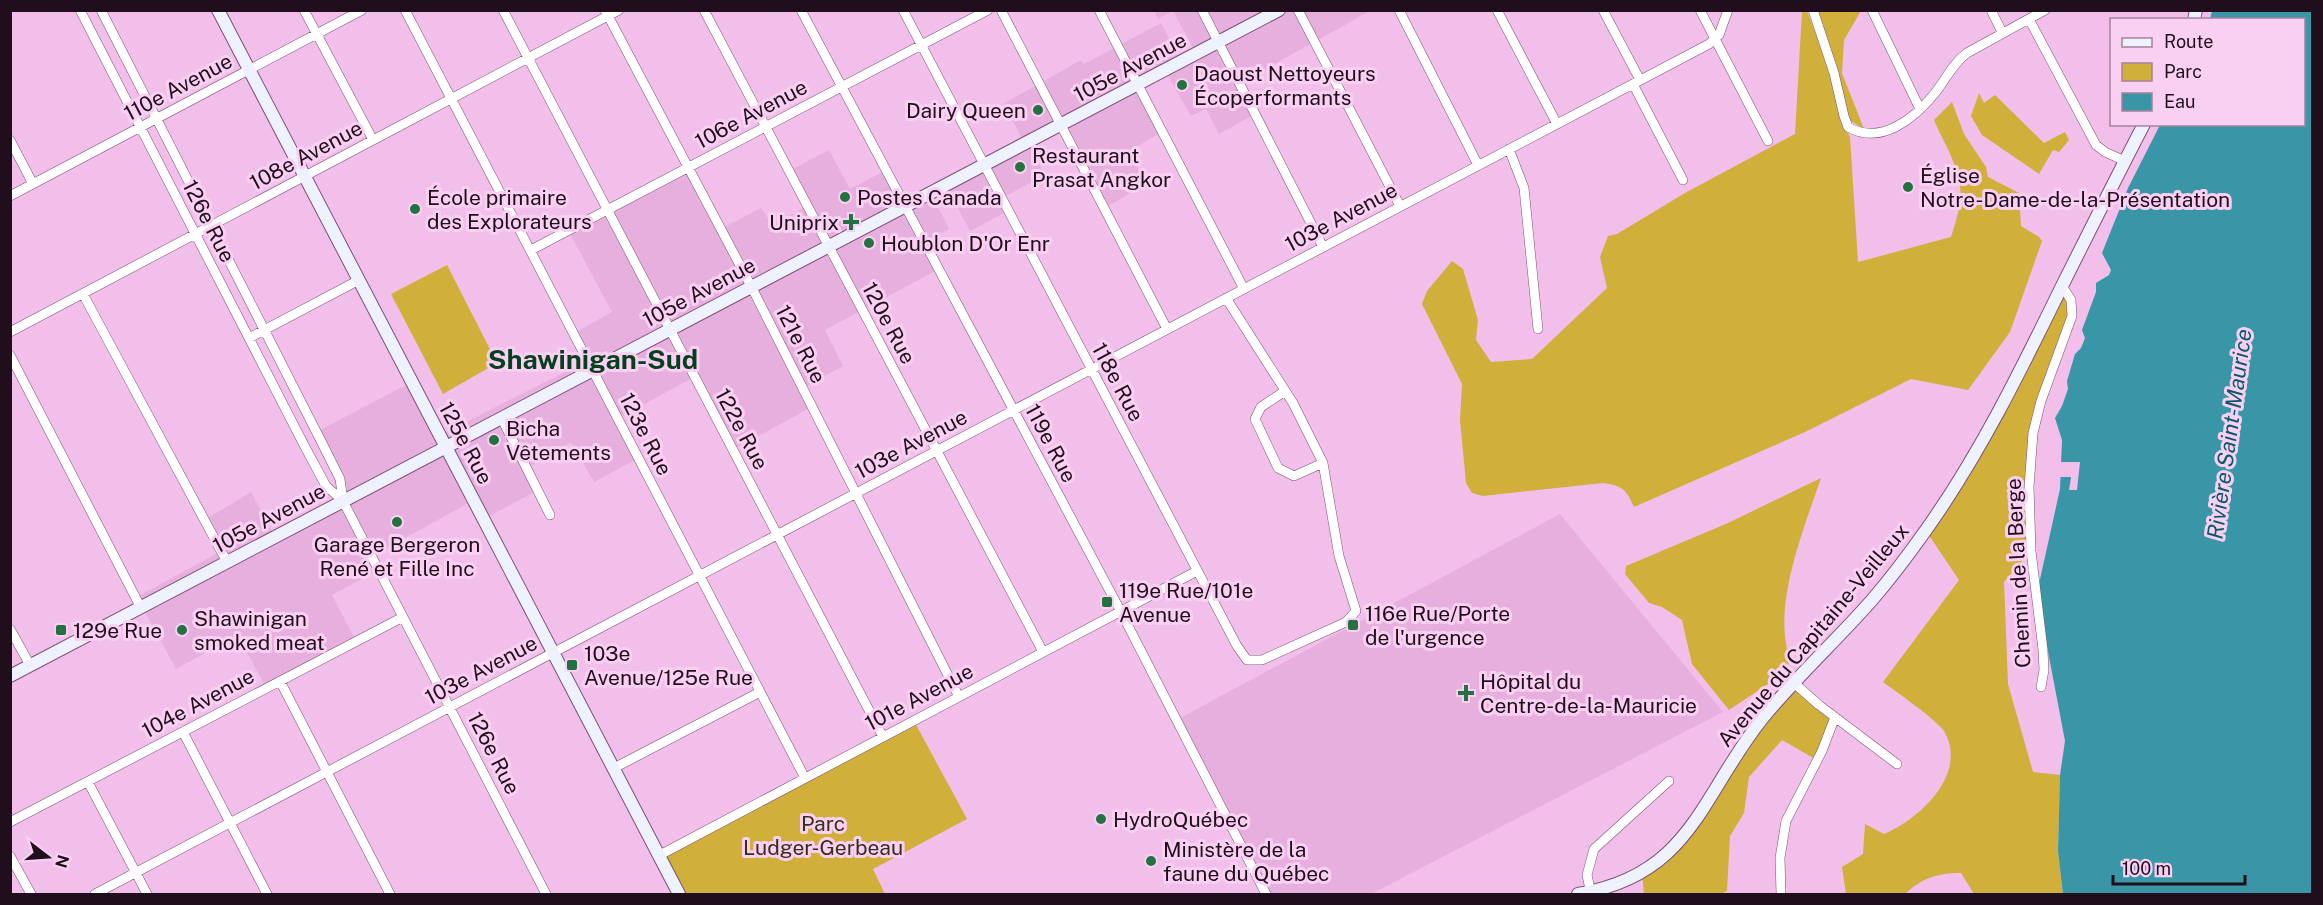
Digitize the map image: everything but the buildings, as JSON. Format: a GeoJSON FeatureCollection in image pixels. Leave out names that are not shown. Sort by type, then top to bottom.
{"type":"FeatureCollection","features":[{"type":"Feature","properties":{"kind":"street","name":"126e Rue"},"geometry":{"type":"LineString","coordinates":[[80,10],[306,449],[326,486],[343,501]]}},
{"type":"Feature","properties":{"kind":"street","name":"126e Rue"},"geometry":{"type":"LineString","coordinates":[[101,10],[340,479],[343,501],[546,894]]}},
{"type":"Feature","properties":{"kind":"street","name":"125e Rue"},"geometry":{"type":"LineString","coordinates":[[218,10],[679,894]]}},
{"type":"Feature","properties":{"kind":"street"},"geometry":{"type":"LineString","coordinates":[[304,10],[373,140]]}},
{"type":"Feature","properties":{"kind":"street","name":"110e Avenue"},"geometry":{"type":"LineString","coordinates":[[10,196],[362,10]]}},
{"type":"Feature","properties":{"kind":"street","name":"123e Rue"},"geometry":{"type":"LineString","coordinates":[[405,10],[805,778]]}},
{"type":"Feature","properties":{"kind":"street","name":"122e Rue"},"geometry":{"type":"LineString","coordinates":[[503,10],[883,737]]}},
{"type":"Feature","properties":{"kind":"street","name":"108e Avenue"},"geometry":{"type":"LineString","coordinates":[[10,332],[528,59],[606,14],[619,10]]}},
{"type":"Feature","properties":{"kind":"street","name":"120e Rue"},"geometry":{"type":"LineString","coordinates":[[704,10],[1043,652]]}},
{"type":"Feature","properties":{"kind":"street","name":"119e Rue"},"geometry":{"type":"LineString","coordinates":[[801,10],[1120,612],[1266,894]]}},
{"type":"Feature","properties":{"kind":"street","name":"118e Rue"},"geometry":{"type":"LineString","coordinates":[[903,10],[1197,571],[1247,660],[1262,660],[1346,622],[1356,611],[1339,556],[1323,463]]}},
{"type":"Feature","properties":{"kind":"street","name":"106e Avenue"},"geometry":{"type":"LineString","coordinates":[[531,250],[988,10]]}},
{"type":"Feature","properties":{"kind":"street"},"geometry":{"type":"LineString","coordinates":[[1000,10],[1167,329]]}},
{"type":"Feature","properties":{"kind":"street"},"geometry":{"type":"LineString","coordinates":[[1099,10],[1244,289]]}},
{"type":"Feature","properties":{"kind":"street"},"geometry":{"type":"LineString","coordinates":[[1202,10],[1323,247]]}},
{"type":"Feature","properties":{"kind":"street","name":"105e Avenue"},"geometry":{"type":"LineString","coordinates":[[10,676],[1279,10]]}},
{"type":"Feature","properties":{"kind":"street"},"geometry":{"type":"LineString","coordinates":[[1298,10],[1400,206]]}},
{"type":"Feature","properties":{"kind":"street"},"geometry":{"type":"LineString","coordinates":[[1399,10],[1478,165]]}},
{"type":"Feature","properties":{"kind":"street"},"geometry":{"type":"LineString","coordinates":[[1497,10],[1557,124]]}},
{"type":"Feature","properties":{"kind":"street"},"geometry":{"type":"LineString","coordinates":[[1603,10],[1683,180]]}},
{"type":"Feature","properties":{"kind":"street"},"geometry":{"type":"LineString","coordinates":[[1700,10],[1768,141]]}},
{"type":"Feature","properties":{"kind":"street"},"geometry":{"type":"LineString","coordinates":[[1716,40],[1728,10]]}},
{"type":"Feature","properties":{"kind":"street"},"geometry":{"type":"LineString","coordinates":[[1814,10],[1848,127],[1865,134],[1877,134],[1899,125],[1920,109],[1934,94],[1958,59],[2045,10]]}},
{"type":"Feature","properties":{"kind":"street"},"geometry":{"type":"LineString","coordinates":[[1872,10],[1920,109]]}},
{"type":"Feature","properties":{"kind":"street"},"geometry":{"type":"LineString","coordinates":[[1991,10],[2002,33]]}},
{"type":"Feature","properties":{"kind":"street","name":"121e Rue"},"geometry":{"type":"LineString","coordinates":[[606,14],[751,286],[959,697]]}},
{"type":"Feature","properties":{"kind":"street"},"geometry":{"type":"LineString","coordinates":[[2030,19],[2097,145],[2105,152],[2125,161]]}},
{"type":"Feature","properties":{"kind":"street","name":"103e Avenue"},"geometry":{"type":"LineString","coordinates":[[95,894],[1716,40]]}},
{"type":"Feature","properties":{"kind":"street","name":"Avenue du Capitaine-Veilleux"},"geometry":{"type":"LineString","coordinates":[[1587,894],[1632,879],[1658,863],[1680,842],[1700,815],[1742,744],[1794,682],[1873,599],[1919,540],[1953,491],[2004,403],[2143,126]]}},
{"type":"Feature","properties":{"kind":"street"},"geometry":{"type":"LineString","coordinates":[[10,140],[33,184]]}},
{"type":"Feature","properties":{"kind":"street"},"geometry":{"type":"LineString","coordinates":[[1509,149],[1524,188],[1538,329]]}},
{"type":"Feature","properties":{"kind":"street"},"geometry":{"type":"LineString","coordinates":[[249,338],[359,280]]}},
{"type":"Feature","properties":{"kind":"street","name":"Chemin de la Berge"},"geometry":{"type":"LineString","coordinates":[[2041,687],[2044,670],[2043,650],[2031,552],[2029,487],[2033,434],[2041,401],[2072,316],[2071,300],[2062,286]]}},
{"type":"Feature","properties":{"kind":"street"},"geometry":{"type":"LineString","coordinates":[[83,294],[227,562]]}},
{"type":"Feature","properties":{"kind":"street"},"geometry":{"type":"LineString","coordinates":[[1226,298],[1285,391],[1323,463],[1294,476],[1278,468],[1256,419],[1261,407],[1285,391]]}},
{"type":"Feature","properties":{"kind":"street"},"geometry":{"type":"LineString","coordinates":[[10,355],[141,608]]}},
{"type":"Feature","properties":{"kind":"street"},"geometry":{"type":"LineString","coordinates":[[501,417],[550,515]]}},
{"type":"Feature","properties":{"kind":"street"},"geometry":{"type":"LineString","coordinates":[[306,449],[321,441]]}},
{"type":"Feature","properties":{"kind":"street","name":"101e Avenue"},"geometry":{"type":"LineString","coordinates":[[658,856],[1197,571]]}},
{"type":"Feature","properties":{"kind":"street","name":"104e Avenue"},"geometry":{"type":"LineString","coordinates":[[10,822],[403,617]]}},
{"type":"Feature","properties":{"kind":"street"},"geometry":{"type":"LineString","coordinates":[[10,629],[30,665]]}},
{"type":"Feature","properties":{"kind":"street"},"geometry":{"type":"LineString","coordinates":[[280,681],[390,894]]}},
{"type":"Feature","properties":{"kind":"street"},"geometry":{"type":"LineString","coordinates":[[1794,682],[1835,717],[1897,764]]}},
{"type":"Feature","properties":{"kind":"street"},"geometry":{"type":"LineString","coordinates":[[614,768],[760,692]]}},
{"type":"Feature","properties":{"kind":"street"},"geometry":{"type":"LineString","coordinates":[[1781,894],[1780,858],[1786,821],[1822,751],[1835,717]]}},
{"type":"Feature","properties":{"kind":"street"},"geometry":{"type":"LineString","coordinates":[[183,732],[267,894]]}},
{"type":"Feature","properties":{"kind":"street"},"geometry":{"type":"LineString","coordinates":[[88,782],[147,894]]}},
{"type":"Feature","properties":{"kind":"street"},"geometry":{"type":"LineString","coordinates":[[1587,894],[1587,875],[1594,849],[1669,782]]}},
{"type":"Feature","properties":{"kind":"street"},"geometry":{"type":"LineString","coordinates":[[10,856],[31,894]]}},
{"type":"Feature","properties":{"kind":"shaded area"},"geometry":{"type":"Polygon","coordinates":[[[1154,11],[1173,11],[1158,19],[1154,11]]]}},
{"type":"Feature","properties":{"kind":"shaded area"},"geometry":{"type":"Polygon","coordinates":[[[1173,11],[1370,11],[1240,83],[1255,114],[1219,134],[1206,109],[1191,116],[1165,71],[1138,84],[1162,132],[1129,151],[1146,184],[1103,209],[1060,125],[1027,142],[1045,175],[1002,198],[1008,211],[970,231],[948,189],[933,197],[949,229],[925,242],[939,269],[825,330],[843,366],[803,388],[812,407],[732,450],[694,377],[617,419],[639,458],[594,482],[571,442],[527,468],[538,490],[484,519],[474,500],[372,556],[379,570],[332,595],[356,641],[266,688],[238,635],[176,669],[146,614],[139,596],[221,551],[205,520],[251,492],[275,537],[351,496],[316,432],[412,382],[442,434],[583,363],[574,333],[612,312],[568,230],[688,167],[721,229],[761,208],[772,225],[807,206],[789,171],[829,150],[850,189],[886,170],[905,206],[1025,143],[1003,104],[1081,60],[1084,64],[1161,23],[1181,61],[1196,53],[1173,11]]]}},
{"type":"Feature","properties":{"kind":"shaded area","name":"Hôpital du Centre-de-la-Mauricie"},"geometry":{"type":"Polygon","coordinates":[[[1560,514],[1723,712],[1371,894],[1266,894],[1180,718],[1560,514]]]}},
{"type":"Feature","properties":{"kind":"green space"},"geometry":{"type":"Polygon","coordinates":[[[1802,11],[1807,11],[1813,26],[1850,137],[1858,262],[1951,237],[1957,219],[1960,186],[1953,161],[1934,120],[1952,102],[1964,134],[1986,167],[1988,177],[2019,193],[2021,226],[2042,241],[2010,332],[1968,390],[1911,379],[1805,432],[1634,507],[1623,489],[1603,483],[1483,496],[1472,493],[1466,483],[1460,420],[1462,384],[1422,304],[1427,291],[1452,261],[1463,269],[1478,320],[1476,340],[1491,362],[1532,359],[1607,288],[1600,257],[1608,236],[1617,234],[1685,193],[1795,134],[1802,11]]]}},
{"type":"Feature","properties":{"kind":"green space"},"geometry":{"type":"Polygon","coordinates":[[[1818,11],[1861,11],[1844,40],[1842,73],[1864,129],[1848,119],[1818,11]]]}},
{"type":"Feature","properties":{"kind":"green space"},"geometry":{"type":"Polygon","coordinates":[[[1979,93],[1984,103],[1995,95],[2044,143],[2065,132],[2069,140],[2059,152],[2053,150],[2039,174],[1982,135],[1971,116],[1979,93]]]}},
{"type":"Feature","properties":{"kind":"green space"},"geometry":{"type":"Polygon","coordinates":[[[447,265],[497,363],[443,394],[391,294],[447,265]]]}},
{"type":"Feature","properties":{"kind":"green space"},"geometry":{"type":"Polygon","coordinates":[[[2062,286],[2072,307],[2033,433],[2031,551],[2004,582],[2008,684],[2033,772],[2060,775],[2058,851],[2063,894],[1974,894],[1961,873],[1931,878],[1905,894],[1846,894],[1842,867],[1863,854],[1865,824],[1884,834],[1898,827],[1925,806],[1937,793],[1945,778],[1950,763],[1950,747],[1944,731],[1925,713],[1883,682],[1959,580],[1926,531],[2062,286]]]}},
{"type":"Feature","properties":{"kind":"green space"},"geometry":{"type":"Polygon","coordinates":[[[1821,478],[1798,545],[1787,594],[1784,618],[1791,661],[1777,678],[1729,710],[1692,664],[1682,620],[1662,607],[1649,603],[1625,574],[1626,566],[1728,523],[1821,478]]]}},
{"type":"Feature","properties":{"kind":"green space"},"geometry":{"type":"Polygon","coordinates":[[[1794,683],[1835,717],[1817,760],[1782,740],[1749,777],[1744,813],[1730,836],[1727,891],[1721,894],[1644,894],[1642,873],[1658,863],[1794,683]]]}},
{"type":"Feature","properties":{"kind":"green space","name":"Parc Ludger-Gerbeau"},"geometry":{"type":"Polygon","coordinates":[[[914,721],[967,819],[873,869],[885,894],[679,894],[658,856],[914,721]]]}},
{"type":"Feature","properties":{"kind":"water","name":"Rivière Saint-Maurice"},"geometry":{"type":"Polygon","coordinates":[[[2212,11],[2312,11],[2312,894],[2063,894],[2058,851],[2060,775],[2065,741],[2037,593],[2060,489],[2062,440],[2055,418],[2068,389],[2067,381],[2075,354],[2081,348],[2085,338],[2082,330],[2096,292],[2096,283],[2109,275],[2111,270],[2102,253],[2128,188],[2159,126],[2305,126],[2305,18],[2210,18],[2212,11]]]}},
{"type":"Feature","properties":{"kind":"pier"},"geometry":{"type":"Polygon","coordinates":[[[2060,462],[2080,462],[2077,490],[2069,490],[2071,477],[2060,477],[2060,462]]]}},
{"type":"Feature","properties":{"kind":"place","name":"Daoust Nettoyeurs Écoperformants"},"geometry":{"type":"Point","coordinates":[1182,85]}},
{"type":"Feature","properties":{"kind":"place","name":"Dairy Queen"},"geometry":{"type":"Point","coordinates":[1038,110]}},
{"type":"Feature","properties":{"kind":"place","name":"Restaurant Prasat Angkor"},"geometry":{"type":"Point","coordinates":[1020,167]}},
{"type":"Feature","properties":{"kind":"place","name":"Église Notre-Dame-de-la-Présentation"},"geometry":{"type":"Point","coordinates":[1908,187]}},
{"type":"Feature","properties":{"kind":"place","name":"Postes Canada"},"geometry":{"type":"Point","coordinates":[845,197]}},
{"type":"Feature","properties":{"kind":"place","name":"École primaire des Explorateurs"},"geometry":{"type":"Point","coordinates":[415,209]}},
{"type":"Feature","properties":{"kind":"place","name":"Uniprix"},"geometry":{"type":"Point","coordinates":[851,222]}},
{"type":"Feature","properties":{"kind":"place","name":"Houblon D'Or Enr"},"geometry":{"type":"Point","coordinates":[869,243]}},
{"type":"Feature","properties":{"kind":"place","name":"Bicha Vêtements"},"geometry":{"type":"Point","coordinates":[494,440]}},
{"type":"Feature","properties":{"kind":"place","name":"Garage Bergeron René et Fille Inc"},"geometry":{"type":"Point","coordinates":[397,522]}},
{"type":"Feature","properties":{"kind":"place","name":"119e Rue/101e Avenue"},"geometry":{"type":"Point","coordinates":[1107,602]}},
{"type":"Feature","properties":{"kind":"place","name":"116e Rue/Porte de l'urgence"},"geometry":{"type":"Point","coordinates":[1353,625]}},
{"type":"Feature","properties":{"kind":"place","name":"129e Rue"},"geometry":{"type":"Point","coordinates":[61,630]}},
{"type":"Feature","properties":{"kind":"place","name":"Shawinigan smoked meat"},"geometry":{"type":"Point","coordinates":[182,630]}},
{"type":"Feature","properties":{"kind":"place","name":"103e Avenue/125e Rue"},"geometry":{"type":"Point","coordinates":[572,665]}},
{"type":"Feature","properties":{"kind":"place","name":"Hôpital du Centre-de-la-Mauricie"},"geometry":{"type":"Point","coordinates":[1466,693]}},
{"type":"Feature","properties":{"kind":"place","name":"HydroQuébec"},"geometry":{"type":"Point","coordinates":[1101,819]}},
{"type":"Feature","properties":{"kind":"place","name":"Ministère de la faune du Québec"},"geometry":{"type":"Point","coordinates":[1151,861]}},
{"type":"Feature","properties":{"kind":"district","name":"Shawinigan-Sud"},"geometry":{"type":"Point","coordinates":[593,359]}}]}
